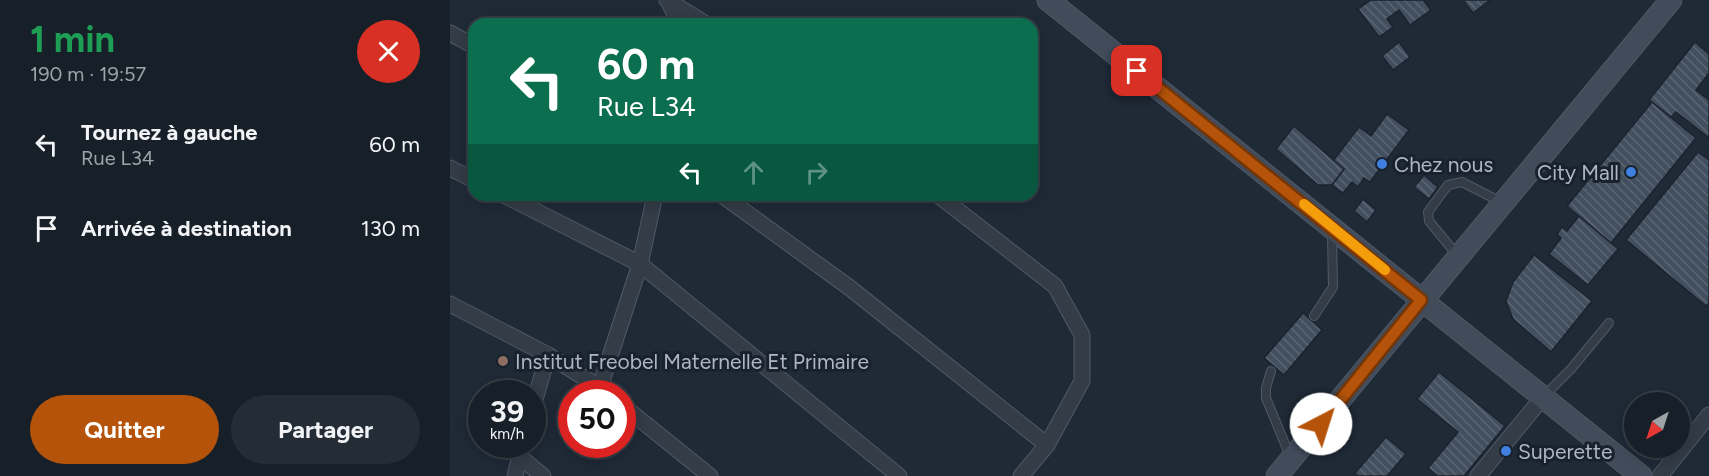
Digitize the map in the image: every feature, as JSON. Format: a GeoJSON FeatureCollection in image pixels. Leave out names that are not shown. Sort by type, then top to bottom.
{"type":"FeatureCollection","features":[{"type":"Feature","properties":{"kind":"street"},"geometry":{"type":"LineString","coordinates":[[1048,0],[1641,476]]}},
{"type":"Feature","properties":{"kind":"street"},"geometry":{"type":"LineString","coordinates":[[1277,476],[1671,0]]}},
{"type":"Feature","properties":{"kind":"street"},"geometry":{"type":"LineString","coordinates":[[668,1],[676,18]]}},
{"type":"Feature","properties":{"kind":"street"},"geometry":{"type":"LineString","coordinates":[[668,1],[696,18]]}},
{"type":"Feature","properties":{"kind":"street"},"geometry":{"type":"LineString","coordinates":[[450,33],[468,43]]}},
{"type":"Feature","properties":{"kind":"street"},"geometry":{"type":"LineString","coordinates":[[450,168],[468,177]]}},
{"type":"Feature","properties":{"kind":"street"},"geometry":{"type":"LineString","coordinates":[[516,201],[640,264],[899,476]]}},
{"type":"Feature","properties":{"kind":"street"},"geometry":{"type":"LineString","coordinates":[[607,380],[640,264],[653,201]]}},
{"type":"Feature","properties":{"kind":"street"},"geometry":{"type":"LineString","coordinates":[[730,201],[850,288],[1047,445]]}},
{"type":"Feature","properties":{"kind":"street"},"geometry":{"type":"LineString","coordinates":[[946,201],[1055,286],[1082,335],[1082,381],[1047,445],[1021,476]]}},
{"type":"Feature","properties":{"kind":"street"},"geometry":{"type":"LineString","coordinates":[[450,304],[548,355],[588,380]]}},
{"type":"Feature","properties":{"kind":"street"},"geometry":{"type":"LineString","coordinates":[[541,380],[548,355]]}},
{"type":"Feature","properties":{"kind":"street"},"geometry":{"type":"LineString","coordinates":[[1478,476],[1543,397]]}},
{"type":"Feature","properties":{"kind":"street"},"geometry":{"type":"LineString","coordinates":[[636,416],[710,476]]}},
{"type":"Feature","properties":{"kind":"street"},"geometry":{"type":"LineString","coordinates":[[1660,476],[1709,416]]}},
{"type":"Feature","properties":{"kind":"street"},"geometry":{"type":"LineString","coordinates":[[515,476],[520,458]]}},
{"type":"Feature","properties":{"kind":"street"},"geometry":{"type":"LineString","coordinates":[[528,458],[543,476]]}},
{"type":"Feature","properties":{"kind":"lane"},"geometry":{"type":"LineString","coordinates":[[1458,256],[1429,221],[1428,212],[1448,185],[1462,182],[1503,203]]}},
{"type":"Feature","properties":{"kind":"lane"},"geometry":{"type":"LineString","coordinates":[[1314,316],[1333,287],[1332,227]]}},
{"type":"Feature","properties":{"kind":"lane"},"geometry":{"type":"LineString","coordinates":[[1543,397],[1571,369],[1609,323]]}},
{"type":"Feature","properties":{"kind":"lane"},"geometry":{"type":"LineString","coordinates":[[1271,370],[1266,398],[1292,459]]}},
{"type":"Feature","properties":{"kind":"building"},"geometry":{"type":"Polygon","coordinates":[[[1371,0],[1423,0],[1431,10],[1410,25],[1399,10],[1387,19],[1393,27],[1379,37],[1358,9],[1371,0]]]}},
{"type":"Feature","properties":{"kind":"building"},"geometry":{"type":"Polygon","coordinates":[[[1463,0],[1490,0],[1473,13],[1463,0]]]}},
{"type":"Feature","properties":{"kind":"building"},"geometry":{"type":"Polygon","coordinates":[[[1399,42],[1410,57],[1393,70],[1382,56],[1399,42]]]}},
{"type":"Feature","properties":{"kind":"building"},"geometry":{"type":"Polygon","coordinates":[[[1695,42],[1709,54],[1709,73],[1696,90],[1709,100],[1709,138],[1676,112],[1671,117],[1649,100],[1695,42]]]}},
{"type":"Feature","properties":{"kind":"building","name":"City Mall"},"geometry":{"type":"Polygon","coordinates":[[[1652,102],[1696,138],[1611,243],[1567,206],[1652,102]]]}},
{"type":"Feature","properties":{"kind":"building"},"geometry":{"type":"Polygon","coordinates":[[[1387,114],[1409,130],[1370,182],[1364,178],[1358,187],[1352,182],[1343,193],[1332,185],[1344,169],[1333,161],[1359,127],[1371,136],[1387,114]]]}},
{"type":"Feature","properties":{"kind":"building"},"geometry":{"type":"Polygon","coordinates":[[[1294,126],[1344,169],[1332,185],[1318,185],[1276,149],[1294,126]]]}},
{"type":"Feature","properties":{"kind":"building"},"geometry":{"type":"Polygon","coordinates":[[[1698,152],[1709,160],[1709,303],[1706,306],[1626,240],[1698,152]]]}},
{"type":"Feature","properties":{"kind":"building"},"geometry":{"type":"Polygon","coordinates":[[[1424,175],[1438,187],[1429,199],[1414,187],[1424,175]]]}},
{"type":"Feature","properties":{"kind":"building"},"geometry":{"type":"Polygon","coordinates":[[[1363,199],[1376,210],[1367,222],[1354,211],[1363,199]]]}},
{"type":"Feature","properties":{"kind":"building"},"geometry":{"type":"Polygon","coordinates":[[[1579,216],[1618,249],[1588,285],[1549,254],[1561,238],[1557,234],[1562,227],[1567,231],[1579,216]]]}},
{"type":"Feature","properties":{"kind":"building"},"geometry":{"type":"Polygon","coordinates":[[[1534,255],[1592,301],[1551,352],[1513,319],[1506,301],[1513,282],[1534,255]]]}},
{"type":"Feature","properties":{"kind":"building"},"geometry":{"type":"Polygon","coordinates":[[[1303,313],[1322,330],[1284,375],[1264,358],[1303,313]]]}},
{"type":"Feature","properties":{"kind":"building"},"geometry":{"type":"Polygon","coordinates":[[[1439,372],[1505,426],[1464,476],[1438,476],[1428,468],[1458,432],[1417,399],[1439,372]]]}},
{"type":"Feature","properties":{"kind":"building"},"geometry":{"type":"Polygon","coordinates":[[[1386,437],[1406,454],[1387,476],[1358,476],[1355,473],[1386,437]]]}},
{"type":"Feature","properties":{"kind":"slow traffic"},"geometry":{"type":"LineString","coordinates":[[1304,204],[1385,270]]}},
{"type":"Feature","properties":{"kind":"place","name":"Chez nous"},"geometry":{"type":"Point","coordinates":[1382,164]}},
{"type":"Feature","properties":{"kind":"place","name":"City Mall"},"geometry":{"type":"Point","coordinates":[1631,172]}},
{"type":"Feature","properties":{"kind":"place","name":"Institut Freobel Maternelle Et Primaire"},"geometry":{"type":"Point","coordinates":[503,361]}},
{"type":"Feature","properties":{"kind":"place","name":"Superette"},"geometry":{"type":"Point","coordinates":[1506,451]}},
{"type":"Feature","properties":{"kind":"route"},"geometry":{"type":"LineString","coordinates":[[1137,71],[1421,300],[1321,424]]}}]}
